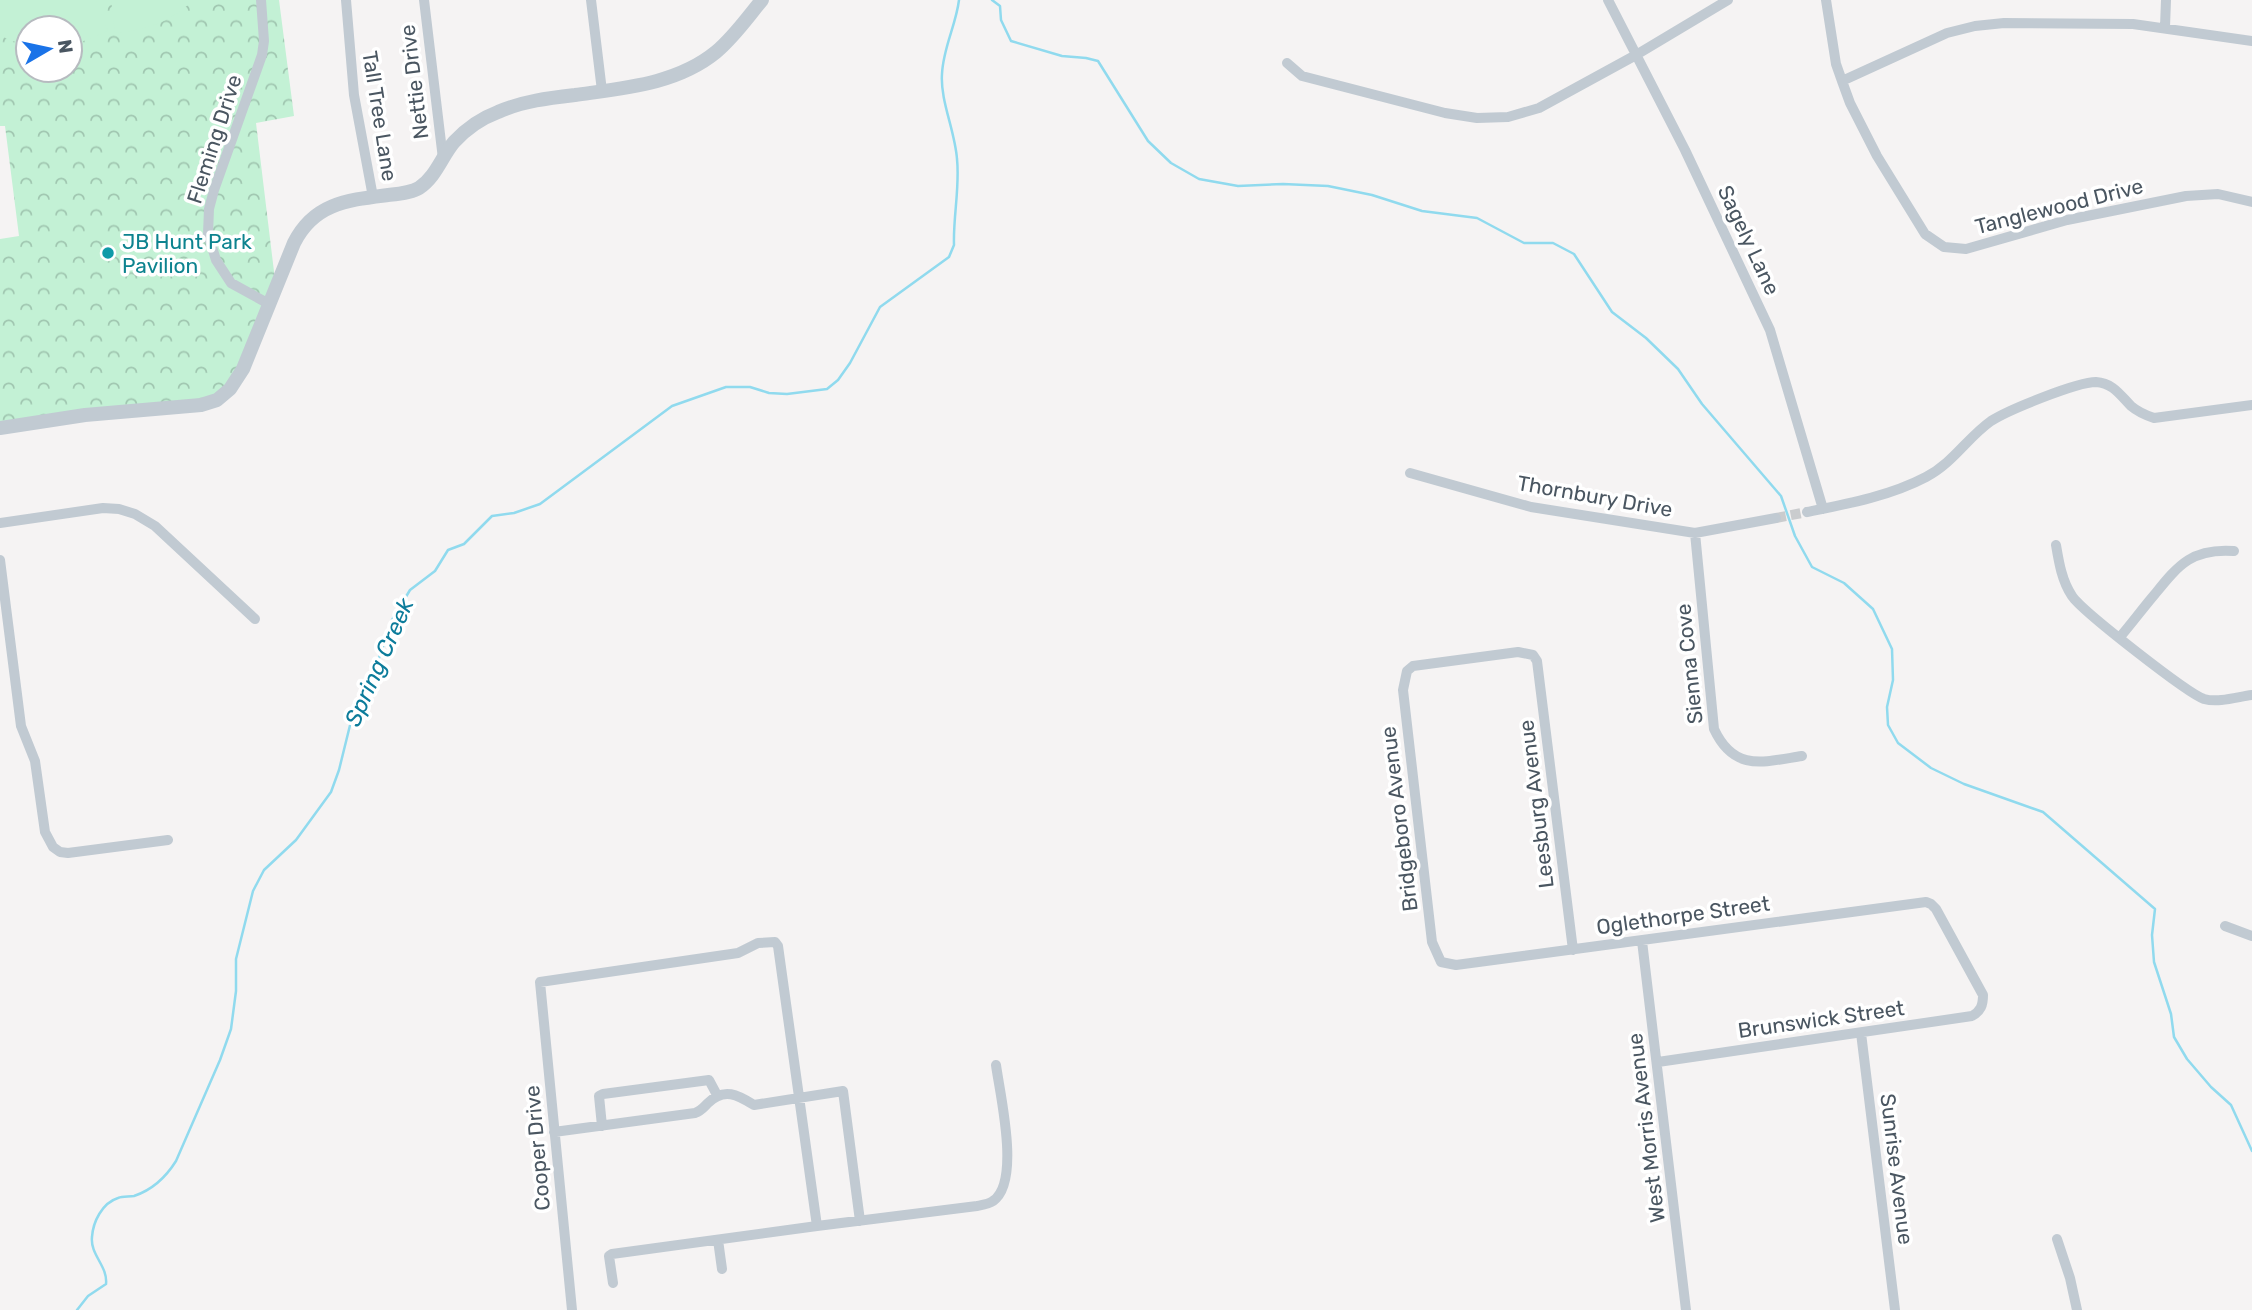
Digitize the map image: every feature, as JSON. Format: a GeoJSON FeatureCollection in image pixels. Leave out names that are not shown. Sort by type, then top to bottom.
{"type":"FeatureCollection","features":[{"type":"Feature","properties":{"kind":"street","name":"Fleming Drive"},"geometry":{"type":"LineString","coordinates":[[261,0],[264,41],[262,55],[214,190],[209,209],[208,234],[216,260],[231,283],[269,304]]}},
{"type":"Feature","properties":{"kind":"street","name":"Tall Tree Lane"},"geometry":{"type":"LineString","coordinates":[[346,0],[354,95],[373,197]]}},
{"type":"Feature","properties":{"kind":"street","name":"Nettie Drive"},"geometry":{"type":"LineString","coordinates":[[424,0],[443,159]]}},
{"type":"Feature","properties":{"kind":"street"},"geometry":{"type":"LineString","coordinates":[[591,0],[602,91]]}},
{"type":"Feature","properties":{"kind":"street"},"geometry":{"type":"LineString","coordinates":[[0,428],[85,415],[201,405],[217,400],[230,389],[243,369],[294,243],[313,216],[330,206],[418,189],[431,177],[454,142],[474,125],[514,105],[662,79],[691,68],[715,53],[762,0]]}},
{"type":"Feature","properties":{"kind":"street","name":"Sagely Lane"},"geometry":{"type":"LineString","coordinates":[[1608,0],[1685,150],[1770,330],[1823,509]]}},
{"type":"Feature","properties":{"kind":"street"},"geometry":{"type":"LineString","coordinates":[[1287,62],[1303,76],[1445,113],[1485,118],[1508,117],[1539,108],[1636,55],[1728,0]]}},
{"type":"Feature","properties":{"kind":"street","name":"Tanglewood Drive"},"geometry":{"type":"LineString","coordinates":[[1826,0],[1836,64],[1850,103],[1877,156],[1918,225],[1930,239],[1944,247],[1966,249],[2067,220],[2186,196],[2218,194],[2252,202]]}},
{"type":"Feature","properties":{"kind":"street"},"geometry":{"type":"LineString","coordinates":[[2165,27],[2166,0]]}},
{"type":"Feature","properties":{"kind":"street"},"geometry":{"type":"LineString","coordinates":[[1842,81],[1947,33],[2004,23],[2110,23],[2165,27],[2252,41]]}},
{"type":"Feature","properties":{"kind":"street"},"geometry":{"type":"LineString","coordinates":[[1807,512],[1892,492],[1925,478],[1944,467],[1991,421],[2015,409],[2083,384],[2097,382],[2111,386],[2141,413],[2154,418],[2252,405]]}},
{"type":"Feature","properties":{"kind":"street","name":"Thornbury Drive"},"geometry":{"type":"LineString","coordinates":[[1410,473],[1531,507],[1695,533],[1776,518]]}},
{"type":"Feature","properties":{"kind":"street"},"geometry":{"type":"LineString","coordinates":[[0,523],[103,508],[135,514],[155,526],[255,619]]}},
{"type":"Feature","properties":{"kind":"street","name":"Sienna Cove"},"geometry":{"type":"LineString","coordinates":[[1695,533],[1714,729],[1720,742],[1728,752],[1741,760],[1757,763],[1802,756]]}},
{"type":"Feature","properties":{"kind":"street"},"geometry":{"type":"LineString","coordinates":[[2056,545],[2064,583],[2073,598],[2120,637],[2199,697],[2214,701],[2252,695]]}},
{"type":"Feature","properties":{"kind":"street"},"geometry":{"type":"LineString","coordinates":[[2120,637],[2179,565],[2204,553],[2216,550],[2234,551]]}},
{"type":"Feature","properties":{"kind":"street"},"geometry":{"type":"LineString","coordinates":[[0,560],[21,726],[35,761],[48,841],[60,852],[68,853],[168,840]]}},
{"type":"Feature","properties":{"kind":"street","name":"Bridgeboro Avenue"},"geometry":{"type":"LineString","coordinates":[[1441,962],[1432,942],[1403,690],[1407,671],[1421,664],[1518,652],[1533,654]]}},
{"type":"Feature","properties":{"kind":"street","name":"Leesburg Avenue"},"geometry":{"type":"LineString","coordinates":[[1533,654],[1539,670],[1573,950]]}},
{"type":"Feature","properties":{"kind":"street","name":"Oglethorpe Street"},"geometry":{"type":"LineString","coordinates":[[1441,962],[1456,965],[1919,903],[1931,904],[1983,995],[1983,1004]]}},
{"type":"Feature","properties":{"kind":"street"},"geometry":{"type":"LineString","coordinates":[[2225,926],[2252,936]]}},
{"type":"Feature","properties":{"kind":"street","name":"West Morris Avenue"},"geometry":{"type":"LineString","coordinates":[[1642,941],[1686,1310]]}},
{"type":"Feature","properties":{"kind":"street","name":"Cooper Drive"},"geometry":{"type":"LineString","coordinates":[[572,1310],[540,982],[738,953],[758,943],[775,942],[778,946],[799,1098]]}},
{"type":"Feature","properties":{"kind":"street","name":"Brunswick Street"},"geometry":{"type":"LineString","coordinates":[[1658,1062],[1972,1016],[1983,1004]]}},
{"type":"Feature","properties":{"kind":"street","name":"Sunrise Avenue"},"geometry":{"type":"LineString","coordinates":[[1861,1033],[1895,1310]]}},
{"type":"Feature","properties":{"kind":"street"},"geometry":{"type":"LineString","coordinates":[[613,1283],[609,1256],[612,1254],[978,1206],[993,1201],[1003,1189],[1008,1162],[996,1065]]}},
{"type":"Feature","properties":{"kind":"street"},"geometry":{"type":"LineString","coordinates":[[602,1125],[599,1096],[603,1094],[709,1080],[717,1095]]}},
{"type":"Feature","properties":{"kind":"street"},"geometry":{"type":"LineString","coordinates":[[554,1132],[695,1114],[717,1095],[729,1093],[754,1105],[843,1091],[860,1220]]}},
{"type":"Feature","properties":{"kind":"street"},"geometry":{"type":"LineString","coordinates":[[799,1098],[817,1226]]}},
{"type":"Feature","properties":{"kind":"street"},"geometry":{"type":"LineString","coordinates":[[2057,1239],[2077,1310]]}},
{"type":"Feature","properties":{"kind":"street"},"geometry":{"type":"LineString","coordinates":[[718,1240],[722,1269]]}},
{"type":"Feature","properties":{"kind":"green space"},"geometry":{"type":"Polygon","coordinates":[[[0,0],[279,0],[294,116],[256,123],[276,288],[243,369],[217,400],[0,428],[0,239],[19,236],[5,126],[0,126],[0,0]]]}},
{"type":"Feature","properties":{"kind":"green space"},"geometry":{"type":"Polygon","coordinates":[[[0,0],[96,0],[108,31],[84,41],[84,14],[14,14],[14,41],[0,35],[0,0]]]}},
{"type":"Feature","properties":{"kind":"green space"},"geometry":{"type":"Polygon","coordinates":[[[111,0],[194,0],[158,24],[115,33],[111,0]]]}},
{"type":"Feature","properties":{"kind":"waterway","name":"Spring Creek"},"geometry":{"type":"LineString","coordinates":[[77,1310],[88,1296],[106,1284],[92,1243],[99,1214],[112,1200],[134,1196],[153,1187],[176,1161],[231,1029],[236,991],[236,959],[253,891],[264,870],[296,840],[331,792],[355,705],[371,681],[392,620],[410,590],[435,571],[448,550],[464,544],[492,516],[514,513],[540,504],[672,406],[726,387],[750,387],[769,393],[787,394],[827,389],[838,380],[850,363],[880,307],[949,257],[954,245],[958,170],[956,148],[943,94],[942,74],[959,0]]}},
{"type":"Feature","properties":{"kind":"waterway"},"geometry":{"type":"LineString","coordinates":[[992,0],[1000,6],[1001,20],[1011,41],[1062,56],[1098,61],[1148,141],[1171,163],[1199,179],[1238,186],[1328,186],[1372,195],[1422,211],[1477,218],[1524,243],[1553,243],[1574,254],[1612,312],[1646,338],[1678,369],[1702,404],[1781,496],[1795,536],[1812,567],[1844,583],[1873,609],[1892,649],[1893,680],[1887,707],[1888,725],[1898,743],[1931,768],[1964,784],[2043,812],[2155,909],[2152,935],[2154,962],[2171,1014],[2174,1037],[2187,1059],[2231,1105],[2252,1151]]}},
{"type":"Feature","properties":{"kind":"tunnel"},"geometry":{"type":"LineString","coordinates":[[1776,518],[1807,512]]}},
{"type":"Feature","properties":{"kind":"place","name":"JB Hunt Park Pavilion"},"geometry":{"type":"Point","coordinates":[108,253]}}]}
